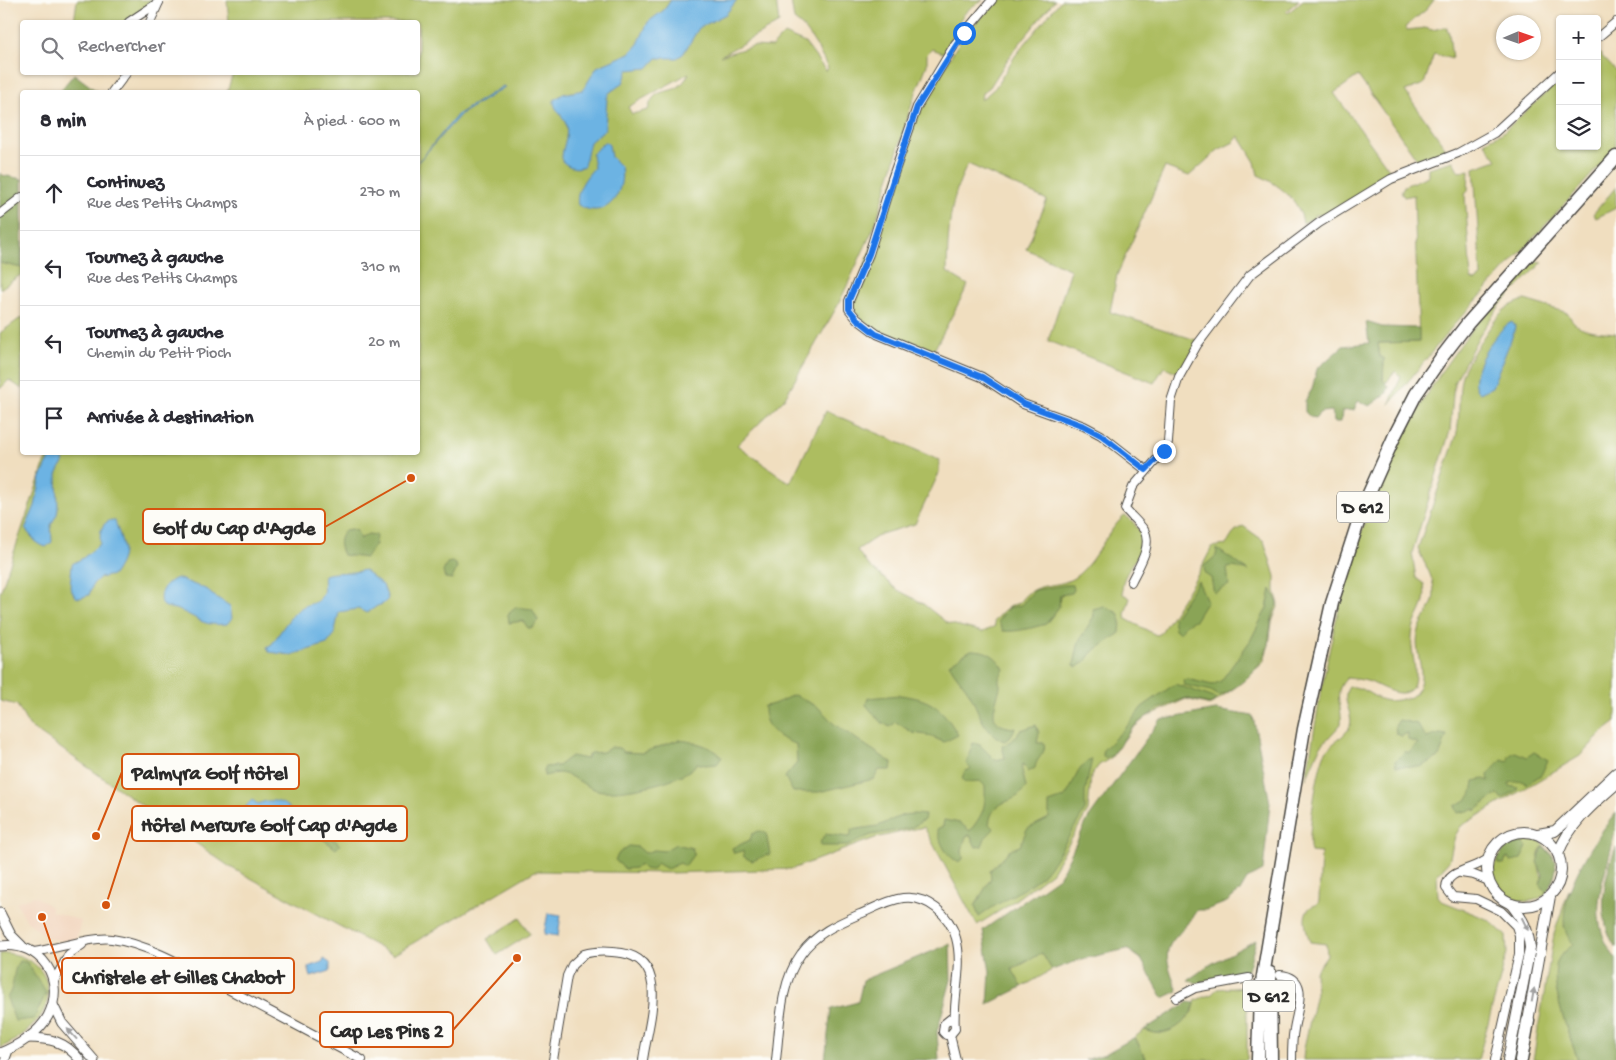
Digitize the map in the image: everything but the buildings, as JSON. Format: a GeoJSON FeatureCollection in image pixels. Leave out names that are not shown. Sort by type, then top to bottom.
{"type":"FeatureCollection","features":[{"type":"Feature","properties":{"kind":"highway","name":"D 612"},"geometry":{"type":"LineString","coordinates":[[1259,1060],[1260,994],[1304,729],[1330,612],[1351,538],[1376,475],[1416,394],[1468,323],[1616,157]]}},
{"type":"Feature","properties":{"kind":"highway","name":"D 612"},"geometry":{"type":"LineString","coordinates":[[1270,932],[1271,1060]]}},
{"type":"Feature","properties":{"kind":"highway"},"geometry":{"type":"LineString","coordinates":[[1521,1060],[1528,1021]]}},
{"type":"Feature","properties":{"kind":"main road"},"geometry":{"type":"LineString","coordinates":[[1508,1060],[1530,948],[1528,930],[1524,920],[1511,904],[1498,896],[1489,880],[1489,858],[1497,843],[1509,835],[1524,832],[1538,834],[1555,831],[1616,773]]}},
{"type":"Feature","properties":{"kind":"main road"},"geometry":{"type":"LineString","coordinates":[[1558,854],[1566,835],[1573,826],[1616,784]]}},
{"type":"Feature","properties":{"kind":"main road"},"geometry":{"type":"LineString","coordinates":[[1511,904],[1525,907],[1539,904],[1550,896],[1559,883],[1562,868],[1558,854],[1550,842],[1538,834]]}},
{"type":"Feature","properties":{"kind":"main road"},"geometry":{"type":"LineString","coordinates":[[1528,1021],[1550,896]]}},
{"type":"Feature","properties":{"kind":"street"},"geometry":{"type":"LineString","coordinates":[[992,0],[955,44],[917,107],[869,254],[849,300],[849,309],[857,319],[876,334],[982,377],[1024,404],[1084,426],[1101,435],[1146,470]]}},
{"type":"Feature","properties":{"kind":"street"},"geometry":{"type":"LineString","coordinates":[[132,20],[159,1]]}},
{"type":"Feature","properties":{"kind":"street"},"geometry":{"type":"LineString","coordinates":[[151,20],[159,1]]}},
{"type":"Feature","properties":{"kind":"street"},"geometry":{"type":"LineString","coordinates":[[1601,35],[1616,22]]}},
{"type":"Feature","properties":{"kind":"street"},"geometry":{"type":"LineString","coordinates":[[114,90],[125,75]]}},
{"type":"Feature","properties":{"kind":"street"},"geometry":{"type":"LineString","coordinates":[[1130,582],[1146,550],[1147,538],[1143,529],[1125,509],[1126,502],[1133,487],[1164,451],[1168,442],[1171,401],[1179,377],[1197,344],[1250,275],[1319,223],[1391,179],[1458,153],[1494,133],[1556,76]]}},
{"type":"Feature","properties":{"kind":"street"},"geometry":{"type":"LineString","coordinates":[[0,214],[20,199]]}},
{"type":"Feature","properties":{"kind":"street"},"geometry":{"type":"LineString","coordinates":[[1489,858],[1474,868],[1448,878],[1446,883],[1448,894],[1458,898],[1476,899],[1501,911],[1516,926],[1519,935],[1519,954],[1495,1060]]}},
{"type":"Feature","properties":{"kind":"street"},"geometry":{"type":"LineString","coordinates":[[1459,873],[1489,880]]}},
{"type":"Feature","properties":{"kind":"street"},"geometry":{"type":"LineString","coordinates":[[776,1060],[788,976],[800,955],[810,943],[828,928],[890,901],[903,898],[918,899],[941,912],[956,938],[958,952],[954,1016],[942,1028],[943,1032],[950,1035],[956,1060]]}},
{"type":"Feature","properties":{"kind":"street"},"geometry":{"type":"LineString","coordinates":[[0,913],[11,935],[22,946],[44,960],[54,980],[56,993],[47,1018],[27,1038],[0,1053]]}},
{"type":"Feature","properties":{"kind":"street"},"geometry":{"type":"LineString","coordinates":[[34,952],[96,939],[114,939],[174,961],[350,1057],[362,1060]]}},
{"type":"Feature","properties":{"kind":"street"},"geometry":{"type":"LineString","coordinates":[[54,980],[69,954],[85,942]]}},
{"type":"Feature","properties":{"kind":"street"},"geometry":{"type":"LineString","coordinates":[[0,946],[22,946]]}},
{"type":"Feature","properties":{"kind":"street"},"geometry":{"type":"LineString","coordinates":[[553,1060],[569,970],[584,954],[606,951],[628,954],[638,958],[652,975],[654,989],[643,1060]]}},
{"type":"Feature","properties":{"kind":"street"},"geometry":{"type":"LineString","coordinates":[[1280,974],[1291,977],[1300,988],[1301,995],[1293,1031],[1292,1060]]}},
{"type":"Feature","properties":{"kind":"street"},"geometry":{"type":"LineString","coordinates":[[1176,998],[1195,988],[1249,978]]}},
{"type":"Feature","properties":{"kind":"street"},"geometry":{"type":"LineString","coordinates":[[53,1005],[62,1023],[94,1060]]}},
{"type":"Feature","properties":{"kind":"street"},"geometry":{"type":"LineString","coordinates":[[27,1038],[47,1038],[61,1042],[80,1060]]}},
{"type":"Feature","properties":{"kind":"street"},"geometry":{"type":"LineString","coordinates":[[5,1060],[10,1049]]}},
{"type":"Feature","properties":{"kind":"shaded area"},"geometry":{"type":"Polygon","coordinates":[[[35,896],[51,907],[51,911],[81,921],[76,940],[62,941],[48,938],[27,921],[16,902],[35,896]]]}},
{"type":"Feature","properties":{"kind":"green space"},"geometry":{"type":"Polygon","coordinates":[[[77,0],[153,0],[133,18],[128,20],[74,20],[77,0]]]}},
{"type":"Feature","properties":{"kind":"green space"},"geometry":{"type":"Polygon","coordinates":[[[227,0],[776,0],[779,23],[720,56],[753,46],[772,47],[784,34],[805,43],[826,71],[828,68],[814,41],[800,24],[794,20],[791,0],[983,0],[974,5],[962,17],[943,53],[932,49],[927,54],[927,65],[913,100],[875,225],[838,305],[784,399],[737,445],[790,483],[826,411],[939,460],[939,473],[915,524],[881,534],[857,550],[866,563],[896,589],[922,603],[947,623],[983,632],[995,626],[994,621],[1002,612],[1008,607],[1019,603],[1033,590],[1064,582],[1079,574],[1091,561],[1124,516],[1129,518],[1136,526],[1141,535],[1142,543],[1140,552],[1122,585],[1123,594],[1130,598],[1125,614],[1126,619],[1156,635],[1160,634],[1197,576],[1212,547],[1226,545],[1235,531],[1243,526],[1264,541],[1275,576],[1275,591],[1279,604],[1272,622],[1269,645],[1263,663],[1233,689],[1210,705],[1186,699],[1146,717],[1131,730],[1111,758],[1099,765],[1091,776],[1088,811],[1052,872],[1006,907],[977,925],[924,827],[875,838],[792,869],[671,873],[535,871],[393,955],[230,867],[29,726],[17,705],[0,701],[0,593],[47,455],[420,455],[420,90],[228,90],[232,75],[420,75],[420,20],[229,20],[227,0]],[[689,73],[628,107],[632,114],[648,110],[651,101],[656,95],[678,87],[684,82],[689,73]]]}},
{"type":"Feature","properties":{"kind":"green space"},"geometry":{"type":"Polygon","coordinates":[[[996,0],[1055,0],[1011,54],[990,87],[982,93],[981,100],[995,88],[1015,56],[1061,0],[1299,0],[1286,11],[1288,13],[1303,0],[1434,0],[1427,9],[1405,27],[1407,30],[1425,28],[1432,30],[1446,27],[1449,33],[1452,59],[1434,54],[1424,84],[1405,91],[1449,153],[1421,165],[1358,76],[1334,93],[1394,176],[1323,215],[1314,215],[1314,218],[1303,223],[1298,207],[1293,200],[1273,183],[1258,175],[1255,162],[1239,136],[1234,142],[1218,150],[1189,176],[1165,167],[1117,275],[1110,312],[1202,342],[1179,373],[1164,367],[1154,383],[1048,341],[1071,270],[1026,249],[1047,200],[968,164],[953,203],[949,230],[947,272],[968,285],[932,354],[889,337],[869,325],[852,309],[853,300],[918,111],[960,41],[996,0]]]}},
{"type":"Feature","properties":{"kind":"green space"},"geometry":{"type":"Polygon","coordinates":[[[1601,55],[1616,71],[1616,148],[1453,326],[1389,405],[1401,377],[1395,371],[1386,383],[1383,380],[1384,359],[1380,358],[1378,343],[1419,342],[1414,195],[1404,197],[1401,192],[1404,186],[1428,176],[1428,168],[1453,161],[1459,172],[1469,170],[1468,190],[1465,195],[1471,279],[1475,281],[1481,277],[1474,168],[1497,160],[1484,142],[1502,133],[1556,84],[1556,150],[1601,150],[1601,55]]]}},
{"type":"Feature","properties":{"kind":"green space"},"geometry":{"type":"Polygon","coordinates":[[[73,75],[75,75],[95,90],[61,90],[73,75]]]}},
{"type":"Feature","properties":{"kind":"green space"},"geometry":{"type":"Polygon","coordinates":[[[0,173],[20,179],[20,268],[0,263],[0,173]]]}},
{"type":"Feature","properties":{"kind":"green space"},"geometry":{"type":"Polygon","coordinates":[[[1616,187],[1616,208],[1596,218],[1593,214],[1616,187]]]}},
{"type":"Feature","properties":{"kind":"green space"},"geometry":{"type":"Polygon","coordinates":[[[1534,261],[1543,262],[1501,304],[1480,334],[1454,383],[1450,431],[1412,553],[1416,578],[1424,584],[1425,593],[1412,636],[1415,668],[1413,687],[1404,693],[1398,693],[1367,681],[1347,678],[1342,684],[1339,694],[1341,724],[1320,747],[1306,779],[1325,674],[1342,597],[1363,529],[1379,486],[1399,445],[1447,364],[1503,292],[1534,261]]]}},
{"type":"Feature","properties":{"kind":"green space"},"geometry":{"type":"Polygon","coordinates":[[[0,263],[20,268],[20,275],[0,289],[0,263]]]}},
{"type":"Feature","properties":{"kind":"green space"},"geometry":{"type":"Polygon","coordinates":[[[1525,300],[1568,313],[1572,320],[1582,328],[1616,333],[1616,722],[1604,731],[1580,756],[1461,826],[1455,836],[1449,861],[1437,875],[1438,896],[1442,901],[1489,920],[1506,936],[1507,953],[1478,1060],[1303,1060],[1316,993],[1315,972],[1327,955],[1326,944],[1310,942],[1305,919],[1308,910],[1317,904],[1319,900],[1321,853],[1311,852],[1310,833],[1322,760],[1328,749],[1344,735],[1351,723],[1346,702],[1346,692],[1349,687],[1362,689],[1387,701],[1411,697],[1417,690],[1421,675],[1417,642],[1418,634],[1434,597],[1430,574],[1418,548],[1456,437],[1462,375],[1474,351],[1499,315],[1509,307],[1525,300]]]}},
{"type":"Feature","properties":{"kind":"green space"},"geometry":{"type":"Polygon","coordinates":[[[20,318],[20,388],[9,380],[0,389],[0,333],[20,318]]]}},
{"type":"Feature","properties":{"kind":"green space"},"geometry":{"type":"Polygon","coordinates":[[[1366,322],[1382,327],[1419,328],[1419,342],[1378,343],[1380,357],[1384,358],[1383,380],[1389,387],[1386,394],[1370,406],[1358,401],[1354,410],[1342,411],[1341,422],[1334,422],[1332,411],[1321,412],[1315,418],[1310,417],[1305,412],[1305,401],[1312,389],[1317,369],[1343,346],[1369,343],[1366,322]]]}},
{"type":"Feature","properties":{"kind":"green space"},"geometry":{"type":"Polygon","coordinates":[[[352,529],[357,531],[360,539],[368,534],[376,535],[375,544],[366,558],[343,555],[340,548],[341,536],[345,530],[352,529]]]}},
{"type":"Feature","properties":{"kind":"green space"},"geometry":{"type":"Polygon","coordinates":[[[1217,549],[1249,571],[1233,567],[1227,568],[1229,585],[1214,593],[1211,578],[1205,574],[1204,566],[1216,556],[1217,549]]]}},
{"type":"Feature","properties":{"kind":"green space"},"geometry":{"type":"Polygon","coordinates":[[[452,562],[456,564],[457,568],[452,579],[445,578],[443,572],[447,563],[452,562]]]}},
{"type":"Feature","properties":{"kind":"green space"},"geometry":{"type":"Polygon","coordinates":[[[1198,581],[1207,601],[1196,619],[1185,625],[1180,633],[1175,629],[1173,618],[1198,581]]]}},
{"type":"Feature","properties":{"kind":"green space"},"geometry":{"type":"Polygon","coordinates":[[[1073,585],[1074,590],[1072,593],[1060,595],[1059,607],[1046,624],[1019,630],[1003,631],[998,621],[1008,608],[1021,605],[1035,590],[1073,585]]]}},
{"type":"Feature","properties":{"kind":"green space"},"geometry":{"type":"Polygon","coordinates":[[[1271,589],[1278,603],[1272,618],[1268,644],[1262,660],[1250,675],[1235,688],[1219,696],[1211,691],[1184,685],[1183,680],[1187,679],[1212,685],[1221,681],[1250,641],[1267,608],[1271,589]]]}},
{"type":"Feature","properties":{"kind":"green space"},"geometry":{"type":"Polygon","coordinates":[[[1104,606],[1118,613],[1121,621],[1120,633],[1091,653],[1085,662],[1077,667],[1074,665],[1079,641],[1094,616],[1093,609],[1104,606]]]}},
{"type":"Feature","properties":{"kind":"green space"},"geometry":{"type":"Polygon","coordinates":[[[515,607],[532,609],[538,620],[533,628],[528,628],[523,621],[509,623],[508,614],[515,607]]]}},
{"type":"Feature","properties":{"kind":"green space"},"geometry":{"type":"Polygon","coordinates":[[[971,650],[990,654],[998,660],[1004,669],[999,678],[1000,686],[994,714],[995,719],[999,723],[1015,728],[1010,738],[1004,741],[986,727],[970,694],[949,664],[971,650]]]}},
{"type":"Feature","properties":{"kind":"green space"},"geometry":{"type":"Polygon","coordinates":[[[1175,684],[1217,699],[1210,704],[1186,698],[1157,709],[1133,727],[1111,756],[1104,758],[1103,750],[1128,725],[1142,707],[1175,684]]]}},
{"type":"Feature","properties":{"kind":"green space"},"geometry":{"type":"Polygon","coordinates":[[[794,695],[818,707],[834,724],[892,763],[891,770],[879,770],[874,779],[819,792],[793,792],[785,777],[797,763],[796,744],[783,739],[772,731],[766,720],[764,706],[794,695]]]}},
{"type":"Feature","properties":{"kind":"green space"},"geometry":{"type":"Polygon","coordinates":[[[900,695],[920,699],[935,706],[947,718],[958,735],[944,742],[927,735],[913,733],[896,722],[890,727],[881,722],[866,705],[868,698],[900,695]]]}},
{"type":"Feature","properties":{"kind":"green space"},"geometry":{"type":"Polygon","coordinates":[[[1216,710],[1253,716],[1270,803],[1263,871],[1247,879],[1240,891],[1227,902],[1206,910],[1197,910],[1174,939],[1167,953],[1171,974],[1178,991],[1163,998],[1141,959],[1127,949],[1082,959],[1052,970],[1042,953],[1012,969],[1022,987],[988,1004],[990,972],[983,930],[1060,876],[1088,819],[1160,720],[1216,710]]]}},
{"type":"Feature","properties":{"kind":"green space"},"geometry":{"type":"Polygon","coordinates":[[[1399,720],[1417,724],[1426,738],[1440,734],[1447,735],[1439,757],[1420,767],[1396,766],[1395,761],[1405,751],[1409,753],[1418,743],[1408,740],[1408,733],[1401,736],[1396,733],[1395,726],[1399,720]]]}},
{"type":"Feature","properties":{"kind":"green space"},"geometry":{"type":"Polygon","coordinates":[[[1036,725],[1039,733],[1037,743],[1044,743],[1045,747],[1035,768],[1028,772],[1024,764],[1021,766],[1026,787],[1016,797],[995,809],[989,824],[994,829],[985,838],[982,846],[976,847],[970,835],[966,836],[962,850],[963,859],[959,863],[944,848],[937,829],[943,826],[944,820],[960,823],[970,831],[983,810],[985,786],[980,781],[965,782],[962,778],[965,771],[971,769],[966,764],[973,743],[980,745],[995,760],[1005,758],[1002,746],[1012,741],[1021,730],[1036,725]]]}},
{"type":"Feature","properties":{"kind":"green space"},"geometry":{"type":"Polygon","coordinates":[[[678,740],[702,745],[722,757],[717,764],[705,765],[697,763],[681,775],[668,780],[625,790],[597,790],[560,773],[544,776],[544,767],[558,766],[571,756],[586,759],[590,753],[603,752],[611,747],[619,748],[624,752],[642,753],[678,740]]]}},
{"type":"Feature","properties":{"kind":"green space"},"geometry":{"type":"Polygon","coordinates":[[[1515,752],[1527,757],[1534,752],[1548,760],[1541,775],[1527,784],[1522,781],[1509,783],[1510,786],[1518,788],[1517,790],[1502,799],[1499,795],[1493,797],[1475,811],[1476,809],[1458,813],[1455,806],[1471,795],[1474,781],[1484,779],[1489,781],[1488,775],[1502,759],[1508,761],[1509,756],[1515,752]]]}},
{"type":"Feature","properties":{"kind":"green space"},"geometry":{"type":"Polygon","coordinates":[[[1092,759],[1085,792],[1085,810],[1054,861],[1043,875],[979,917],[975,906],[991,878],[990,871],[1011,849],[1020,846],[1027,829],[1049,818],[1049,803],[1064,798],[1079,771],[1086,762],[1092,759]]]}},
{"type":"Feature","properties":{"kind":"green space"},"geometry":{"type":"Polygon","coordinates":[[[1616,813],[1611,851],[1601,887],[1599,904],[1600,922],[1605,940],[1616,959],[1616,1060],[1578,1060],[1565,1023],[1555,980],[1560,956],[1574,944],[1566,932],[1564,915],[1575,877],[1585,857],[1616,813]]]}},
{"type":"Feature","properties":{"kind":"green space"},"geometry":{"type":"Polygon","coordinates":[[[903,815],[925,815],[924,820],[911,828],[871,835],[847,846],[820,846],[821,840],[826,834],[848,837],[851,836],[851,830],[878,826],[903,815]]]}},
{"type":"Feature","properties":{"kind":"green space"},"geometry":{"type":"Polygon","coordinates":[[[323,829],[340,845],[336,849],[318,835],[323,829]]]}},
{"type":"Feature","properties":{"kind":"green space"},"geometry":{"type":"Polygon","coordinates":[[[758,831],[766,833],[770,854],[752,861],[744,857],[743,851],[734,853],[732,848],[750,840],[752,834],[758,831]]]}},
{"type":"Feature","properties":{"kind":"green space"},"geometry":{"type":"Polygon","coordinates":[[[1521,837],[1540,841],[1554,857],[1543,846],[1538,857],[1538,863],[1547,893],[1536,900],[1514,899],[1505,894],[1498,886],[1494,877],[1494,868],[1498,859],[1498,864],[1509,857],[1521,842],[1513,841],[1521,837]]]}},
{"type":"Feature","properties":{"kind":"green space"},"geometry":{"type":"Polygon","coordinates":[[[1513,841],[1521,841],[1527,847],[1521,859],[1511,861],[1509,857],[1506,858],[1504,864],[1498,864],[1499,857],[1513,841]]]}},
{"type":"Feature","properties":{"kind":"green space"},"geometry":{"type":"Polygon","coordinates":[[[676,844],[692,848],[694,854],[685,866],[680,863],[667,869],[657,863],[652,870],[644,869],[640,864],[635,868],[625,869],[615,860],[619,853],[629,846],[638,847],[645,853],[654,850],[664,851],[676,844]]]}},
{"type":"Feature","properties":{"kind":"green space"},"geometry":{"type":"Polygon","coordinates":[[[1543,846],[1553,858],[1556,868],[1547,893],[1540,884],[1543,875],[1537,862],[1543,846]]]}},
{"type":"Feature","properties":{"kind":"green space"},"geometry":{"type":"Polygon","coordinates":[[[1616,847],[1616,948],[1606,924],[1604,898],[1611,859],[1616,847]]]}},
{"type":"Feature","properties":{"kind":"green space"},"geometry":{"type":"Polygon","coordinates":[[[1569,890],[1564,927],[1574,944],[1560,957],[1556,967],[1556,980],[1557,994],[1578,1060],[1533,1060],[1554,934],[1569,890]]]}},
{"type":"Feature","properties":{"kind":"green space"},"geometry":{"type":"Polygon","coordinates":[[[520,918],[530,934],[497,955],[487,939],[520,918]]]}},
{"type":"Feature","properties":{"kind":"green space"},"geometry":{"type":"Polygon","coordinates":[[[1256,940],[1248,970],[1197,983],[1188,980],[1211,964],[1256,940]]]}},
{"type":"Feature","properties":{"kind":"green space"},"geometry":{"type":"Polygon","coordinates":[[[950,944],[951,980],[937,1032],[939,1060],[825,1060],[831,1009],[858,1002],[863,980],[950,944]]]}},
{"type":"Feature","properties":{"kind":"green space"},"geometry":{"type":"Polygon","coordinates":[[[7,953],[29,960],[38,967],[44,975],[48,995],[46,1006],[32,1027],[0,1048],[0,954],[7,953]]]}},
{"type":"Feature","properties":{"kind":"green space"},"geometry":{"type":"Polygon","coordinates":[[[1042,953],[1052,970],[1022,987],[1012,970],[1042,953]]]}},
{"type":"Feature","properties":{"kind":"green space"},"geometry":{"type":"Polygon","coordinates":[[[19,961],[27,962],[46,993],[34,1019],[15,1021],[7,998],[12,988],[19,961]]]}},
{"type":"Feature","properties":{"kind":"green space"},"geometry":{"type":"Polygon","coordinates":[[[1247,987],[1247,1060],[1146,1060],[1135,1037],[1144,1030],[1160,1034],[1193,1011],[1196,1000],[1212,994],[1217,989],[1247,987]]]}},
{"type":"Feature","properties":{"kind":"green space"},"geometry":{"type":"Polygon","coordinates":[[[1188,1002],[1195,1003],[1193,1009],[1177,1027],[1158,1033],[1144,1030],[1188,1002]]]}},
{"type":"Feature","properties":{"kind":"green space"},"geometry":{"type":"Polygon","coordinates":[[[1135,1037],[1146,1060],[1085,1060],[1105,1054],[1135,1037]]]}},
{"type":"Feature","properties":{"kind":"water"},"geometry":{"type":"Polygon","coordinates":[[[671,0],[737,0],[726,14],[699,28],[683,54],[677,58],[657,58],[648,68],[628,70],[623,83],[609,93],[605,129],[590,142],[584,166],[575,168],[567,165],[562,161],[567,130],[566,125],[555,107],[554,100],[563,94],[583,90],[597,67],[630,53],[638,44],[648,22],[664,10],[671,0]]]}},
{"type":"Feature","properties":{"kind":"water"},"geometry":{"type":"Polygon","coordinates":[[[503,86],[505,87],[461,114],[420,160],[420,160],[458,114],[503,86]]]}},
{"type":"Feature","properties":{"kind":"water"},"geometry":{"type":"Polygon","coordinates":[[[605,141],[609,145],[611,157],[621,167],[622,177],[620,186],[612,202],[597,210],[588,209],[578,205],[578,195],[585,180],[594,168],[592,154],[605,141]]]}},
{"type":"Feature","properties":{"kind":"water"},"geometry":{"type":"Polygon","coordinates":[[[1512,322],[1515,326],[1514,332],[1492,387],[1480,393],[1475,387],[1475,378],[1483,355],[1498,334],[1512,322]]]}},
{"type":"Feature","properties":{"kind":"water"},"geometry":{"type":"Polygon","coordinates":[[[52,455],[60,455],[64,461],[57,475],[58,508],[51,525],[52,542],[46,547],[38,544],[25,529],[35,506],[41,477],[52,455]]]}},
{"type":"Feature","properties":{"kind":"water"},"geometry":{"type":"Polygon","coordinates":[[[111,520],[115,521],[123,548],[123,554],[118,567],[113,575],[99,578],[93,584],[89,595],[80,598],[75,597],[70,587],[72,564],[83,558],[100,544],[103,526],[111,520]]]}},
{"type":"Feature","properties":{"kind":"water"},"geometry":{"type":"Polygon","coordinates":[[[364,570],[383,585],[388,599],[383,604],[367,613],[358,609],[339,612],[334,635],[327,644],[291,655],[269,652],[267,647],[272,644],[293,615],[303,606],[317,601],[321,597],[324,575],[364,570]]]}},
{"type":"Feature","properties":{"kind":"water"},"geometry":{"type":"Polygon","coordinates":[[[177,578],[208,590],[230,606],[232,618],[227,624],[212,624],[202,622],[179,610],[162,605],[160,597],[163,588],[177,578]]]}},
{"type":"Feature","properties":{"kind":"water"},"geometry":{"type":"Polygon","coordinates":[[[252,800],[258,804],[268,801],[282,803],[294,813],[293,818],[289,820],[275,818],[265,824],[251,820],[246,806],[252,800]]]}},
{"type":"Feature","properties":{"kind":"water"},"geometry":{"type":"Polygon","coordinates":[[[548,913],[561,915],[558,936],[544,934],[548,913]]]}},
{"type":"Feature","properties":{"kind":"water"},"geometry":{"type":"Polygon","coordinates":[[[324,959],[330,963],[330,971],[311,977],[308,967],[322,962],[324,959]]]}},
{"type":"Feature","properties":{"kind":"place","name":"Golf du Cap d'Agde"},"geometry":{"type":"Point","coordinates":[411,478]}},
{"type":"Feature","properties":{"kind":"place","name":"Palmyra Golf Hôtel"},"geometry":{"type":"Point","coordinates":[96,836]}},
{"type":"Feature","properties":{"kind":"place","name":"Hôtel Mercure Golf Cap d'Agde"},"geometry":{"type":"Point","coordinates":[106,905]}},
{"type":"Feature","properties":{"kind":"place","name":"Christele et Gilles Chabot"},"geometry":{"type":"Point","coordinates":[42,917]}},
{"type":"Feature","properties":{"kind":"place","name":"Cap Les Pins 2"},"geometry":{"type":"Point","coordinates":[517,958]}},
{"type":"Feature","properties":{"kind":"route"},"geometry":{"type":"LineString","coordinates":[[964,33],[955,44],[917,107],[869,254],[849,300],[849,309],[857,319],[876,334],[982,377],[1024,404],[1084,426],[1101,435],[1146,470],[1164,451]]}}]}
